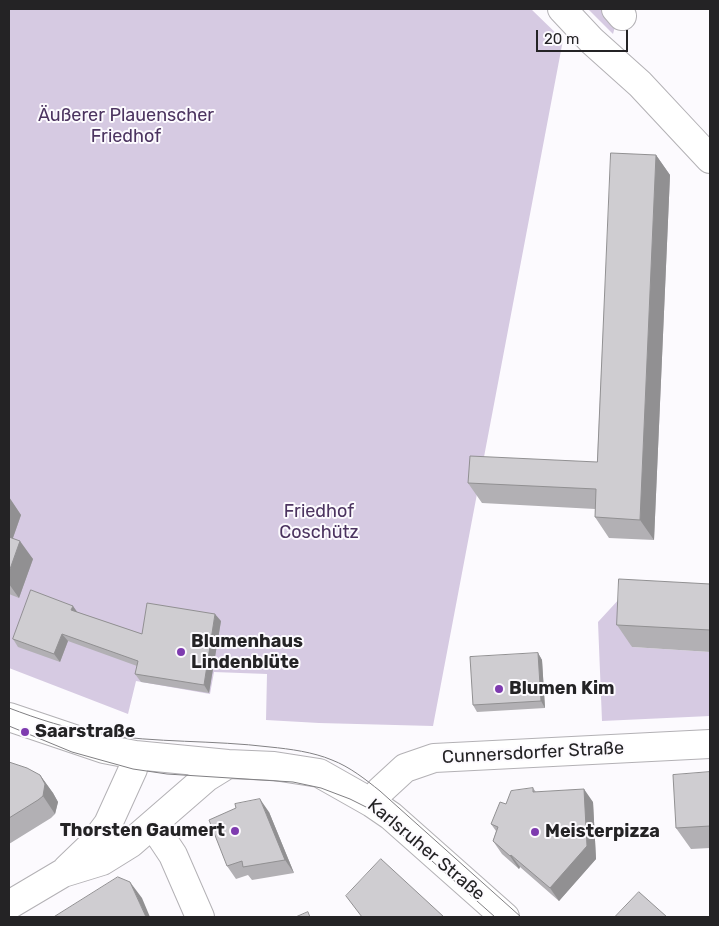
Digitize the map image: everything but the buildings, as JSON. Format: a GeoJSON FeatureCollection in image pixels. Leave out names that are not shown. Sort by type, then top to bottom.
{"type":"FeatureCollection","features":[{"type":"Feature","properties":{"kind":"street"},"geometry":{"type":"LineString","coordinates":[[562,9],[592,40],[640,84],[710,159]]}},
{"type":"Feature","properties":{"kind":"street","name":"Karlsruher Straße"},"geometry":{"type":"LineString","coordinates":[[9,717],[104,749],[135,755],[228,764],[274,766],[319,774],[372,803],[391,816],[505,917]]}},
{"type":"Feature","properties":{"kind":"street","name":"Cunnersdorfer Straße"},"geometry":{"type":"LineString","coordinates":[[372,803],[380,791],[405,768],[434,758],[710,744]]}},
{"type":"Feature","properties":{"kind":"street"},"geometry":{"type":"LineString","coordinates":[[9,905],[63,873],[93,844],[108,824],[133,769],[135,755]]}},
{"type":"Feature","properties":{"kind":"street"},"geometry":{"type":"LineString","coordinates":[[63,873],[102,861],[131,843],[206,776],[228,764]]}},
{"type":"Feature","properties":{"kind":"street"},"geometry":{"type":"LineString","coordinates":[[153,825],[173,855],[200,917]]}},
{"type":"Feature","properties":{"kind":"green space","name":"Friedhof Coschütz"},"geometry":{"type":"Polygon","coordinates":[[[9,9],[531,9],[563,40],[433,726],[266,720],[267,674],[214,672],[210,694],[136,681],[128,714],[9,668],[9,9]]]}},
{"type":"Feature","properties":{"kind":"green space"},"geometry":{"type":"Polygon","coordinates":[[[588,9],[604,9],[616,23],[613,34],[588,9]]]}},
{"type":"Feature","properties":{"kind":"green space"},"geometry":{"type":"Polygon","coordinates":[[[621,597],[632,647],[710,652],[710,716],[602,721],[598,622],[621,597]]]}},
{"type":"Feature","properties":{"kind":"tram line"},"geometry":{"type":"LineString","coordinates":[[9,708],[53,723],[100,734],[142,739],[249,745],[293,750],[325,757],[351,770],[380,791],[521,917]]}},
{"type":"Feature","properties":{"kind":"tram line"},"geometry":{"type":"LineString","coordinates":[[9,726],[72,752],[133,769],[167,774],[293,782],[321,788],[350,799],[378,813],[495,917]]}},
{"type":"Feature","properties":{"kind":"place","name":"Blumenhaus Lindenblüte"},"geometry":{"type":"Point","coordinates":[181,652]}},
{"type":"Feature","properties":{"kind":"place","name":"Blumen Kim"},"geometry":{"type":"Point","coordinates":[499,689]}},
{"type":"Feature","properties":{"kind":"place","name":"Saarstraße"},"geometry":{"type":"Point","coordinates":[25,732]}},
{"type":"Feature","properties":{"kind":"place","name":"Thorsten Gaumert"},"geometry":{"type":"Point","coordinates":[235,831]}},
{"type":"Feature","properties":{"kind":"place","name":"Meisterpizza"},"geometry":{"type":"Point","coordinates":[535,832]}},
{"type":"Feature","properties":{"kind":"park label","name":"Äußerer Plauenscher Friedhof"},"geometry":{"type":"Point","coordinates":[126,126]}}]}
